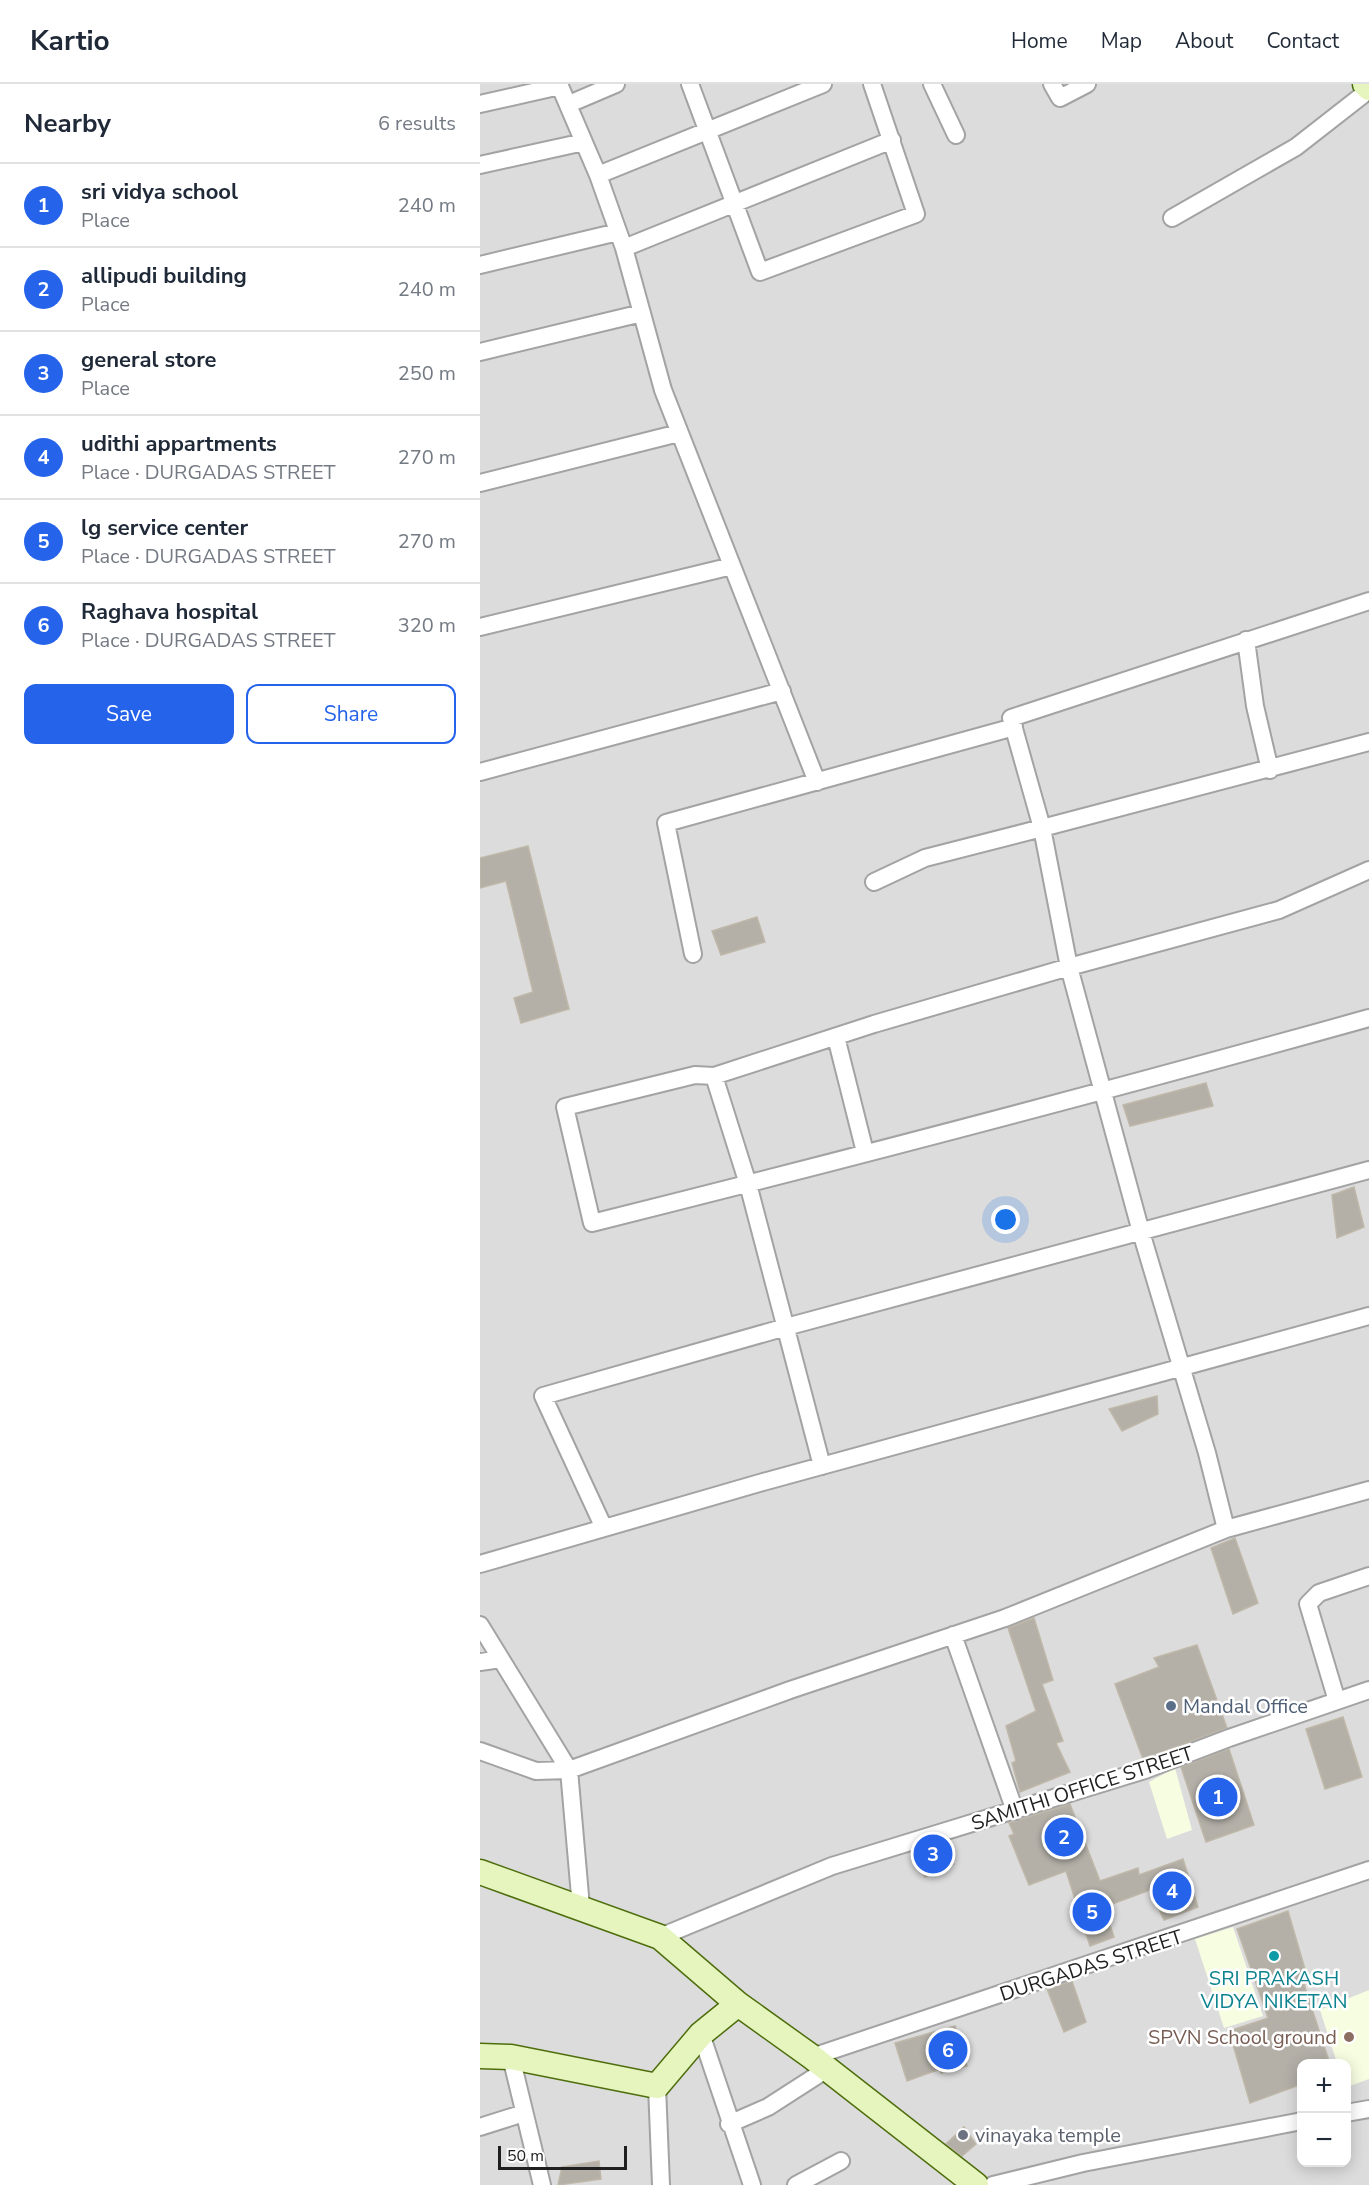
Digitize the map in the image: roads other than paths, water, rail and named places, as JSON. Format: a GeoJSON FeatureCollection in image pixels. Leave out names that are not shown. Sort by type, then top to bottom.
{"type":"FeatureCollection","features":[{"type":"Feature","properties":{"kind":"main road"},"geometry":{"type":"LineString","coordinates":[[1365,84],[1369,89]]}},
{"type":"Feature","properties":{"kind":"main road"},"geometry":{"type":"LineString","coordinates":[[480,1872],[660,1937],[738,2004],[819,2063],[976,2185]]}},
{"type":"Feature","properties":{"kind":"main road"},"geometry":{"type":"LineString","coordinates":[[480,2056],[511,2057],[657,2086],[701,2034],[738,2004]]}},
{"type":"Feature","properties":{"kind":"street"},"geometry":{"type":"LineString","coordinates":[[568,104],[616,84]]}},
{"type":"Feature","properties":{"kind":"street"},"geometry":{"type":"LineString","coordinates":[[690,84],[710,131],[760,272],[916,214],[872,84]]}},
{"type":"Feature","properties":{"kind":"street"},"geometry":{"type":"LineString","coordinates":[[598,175],[823,84]]}},
{"type":"Feature","properties":{"kind":"street"},"geometry":{"type":"LineString","coordinates":[[932,84],[956,135]]}},
{"type":"Feature","properties":{"kind":"street"},"geometry":{"type":"LineString","coordinates":[[1052,84],[1060,98],[1086,84]]}},
{"type":"Feature","properties":{"kind":"street"},"geometry":{"type":"LineString","coordinates":[[480,104],[560,85],[598,175],[621,240],[663,390],[817,782]]}},
{"type":"Feature","properties":{"kind":"street"},"geometry":{"type":"LineString","coordinates":[[1172,218],[1296,147],[1369,89]]}},
{"type":"Feature","properties":{"kind":"street"},"geometry":{"type":"LineString","coordinates":[[480,265],[621,240],[735,202],[892,140]]}},
{"type":"Feature","properties":{"kind":"street"},"geometry":{"type":"LineString","coordinates":[[480,165],[584,142]]}},
{"type":"Feature","properties":{"kind":"street"},"geometry":{"type":"LineString","coordinates":[[480,352],[642,313]]}},
{"type":"Feature","properties":{"kind":"street"},"geometry":{"type":"LineString","coordinates":[[480,483],[680,433]]}},
{"type":"Feature","properties":{"kind":"street"},"geometry":{"type":"LineString","coordinates":[[480,627],[732,566]]}},
{"type":"Feature","properties":{"kind":"street"},"geometry":{"type":"LineString","coordinates":[[1227,1529],[1183,1367],[1141,1232],[1102,1092],[1069,968],[1042,828],[1011,718],[1369,601]]}},
{"type":"Feature","properties":{"kind":"street"},"geometry":{"type":"LineString","coordinates":[[1246,640],[1255,706],[1270,770]]}},
{"type":"Feature","properties":{"kind":"street"},"geometry":{"type":"LineString","coordinates":[[480,772],[782,691]]}},
{"type":"Feature","properties":{"kind":"street"},"geometry":{"type":"LineString","coordinates":[[693,954],[666,823],[1014,727]]}},
{"type":"Feature","properties":{"kind":"street"},"geometry":{"type":"LineString","coordinates":[[874,882],[925,858],[1270,770],[1369,742]]}},
{"type":"Feature","properties":{"kind":"street"},"geometry":{"type":"LineString","coordinates":[[1369,870],[1279,910],[836,1036],[714,1076],[695,1075],[564,1107],[592,1223],[1102,1092],[1369,1018]]}},
{"type":"Feature","properties":{"kind":"street"},"geometry":{"type":"LineString","coordinates":[[836,1036],[866,1152]]}},
{"type":"Feature","properties":{"kind":"street"},"geometry":{"type":"LineString","coordinates":[[714,1076],[748,1184],[822,1466]]}},
{"type":"Feature","properties":{"kind":"street"},"geometry":{"type":"LineString","coordinates":[[604,1528],[543,1396],[786,1327],[1369,1170]]}},
{"type":"Feature","properties":{"kind":"street"},"geometry":{"type":"LineString","coordinates":[[480,1564],[822,1466],[1369,1316]]}},
{"type":"Feature","properties":{"kind":"street"},"geometry":{"type":"LineString","coordinates":[[480,1751],[536,1771],[569,1770],[779,1694],[1005,1618],[1227,1529],[1369,1490]]}},
{"type":"Feature","properties":{"kind":"street"},"geometry":{"type":"LineString","coordinates":[[1337,1701],[1308,1604],[1319,1593],[1369,1576]]}},
{"type":"Feature","properties":{"kind":"street"},"geometry":{"type":"LineString","coordinates":[[480,1625],[569,1770],[581,1907]]}},
{"type":"Feature","properties":{"kind":"street"},"geometry":{"type":"LineString","coordinates":[[953,1635],[1015,1811]]}},
{"type":"Feature","properties":{"kind":"street"},"geometry":{"type":"LineString","coordinates":[[480,1662],[501,1659]]}},
{"type":"Feature","properties":{"kind":"street","name":"SAMITHI OFFICE STREET"},"geometry":{"type":"LineString","coordinates":[[660,1937],[832,1866],[1145,1770],[1369,1690]]}},
{"type":"Feature","properties":{"kind":"street","name":"DURGADAS STREET"},"geometry":{"type":"LineString","coordinates":[[729,2124],[768,2107],[819,2063],[1369,1870]]}},
{"type":"Feature","properties":{"kind":"street"},"geometry":{"type":"LineString","coordinates":[[701,2034],[729,2124],[752,2185]]}},
{"type":"Feature","properties":{"kind":"street"},"geometry":{"type":"LineString","coordinates":[[511,2057],[542,2185]]}},
{"type":"Feature","properties":{"kind":"street"},"geometry":{"type":"LineString","coordinates":[[657,2086],[661,2185]]}},
{"type":"Feature","properties":{"kind":"street"},"geometry":{"type":"LineString","coordinates":[[1351,2112],[1369,2109]]}},
{"type":"Feature","properties":{"kind":"street"},"geometry":{"type":"LineString","coordinates":[[480,2127],[524,2113]]}},
{"type":"Feature","properties":{"kind":"street"},"geometry":{"type":"LineString","coordinates":[[993,2185],[1083,2163],[1297,2122]]}},
{"type":"Feature","properties":{"kind":"street"},"geometry":{"type":"LineString","coordinates":[[796,2185],[841,2161]]}},
{"type":"Feature","properties":{"kind":"place","name":"Mandal Office"},"geometry":{"type":"Point","coordinates":[1171,1706]}},
{"type":"Feature","properties":{"kind":"place","name":"sri vidya school"},"geometry":{"type":"Point","coordinates":[1218,1797]}},
{"type":"Feature","properties":{"kind":"place","name":"allipudi building"},"geometry":{"type":"Point","coordinates":[1064,1837]}},
{"type":"Feature","properties":{"kind":"place","name":"general store"},"geometry":{"type":"Point","coordinates":[933,1854]}},
{"type":"Feature","properties":{"kind":"place","name":"udithi appartments"},"geometry":{"type":"Point","coordinates":[1172,1891]}},
{"type":"Feature","properties":{"kind":"place","name":"lg service center"},"geometry":{"type":"Point","coordinates":[1092,1912]}},
{"type":"Feature","properties":{"kind":"place","name":"SRI PRAKASH VIDYA NIKETAN"},"geometry":{"type":"Point","coordinates":[1274,1956]}},
{"type":"Feature","properties":{"kind":"place","name":"SPVN School ground"},"geometry":{"type":"Point","coordinates":[1349,2037]}},
{"type":"Feature","properties":{"kind":"place","name":"Raghava hospital"},"geometry":{"type":"Point","coordinates":[948,2050]}},
{"type":"Feature","properties":{"kind":"place","name":"vinayaka temple"},"geometry":{"type":"Point","coordinates":[963,2135]}}]}
